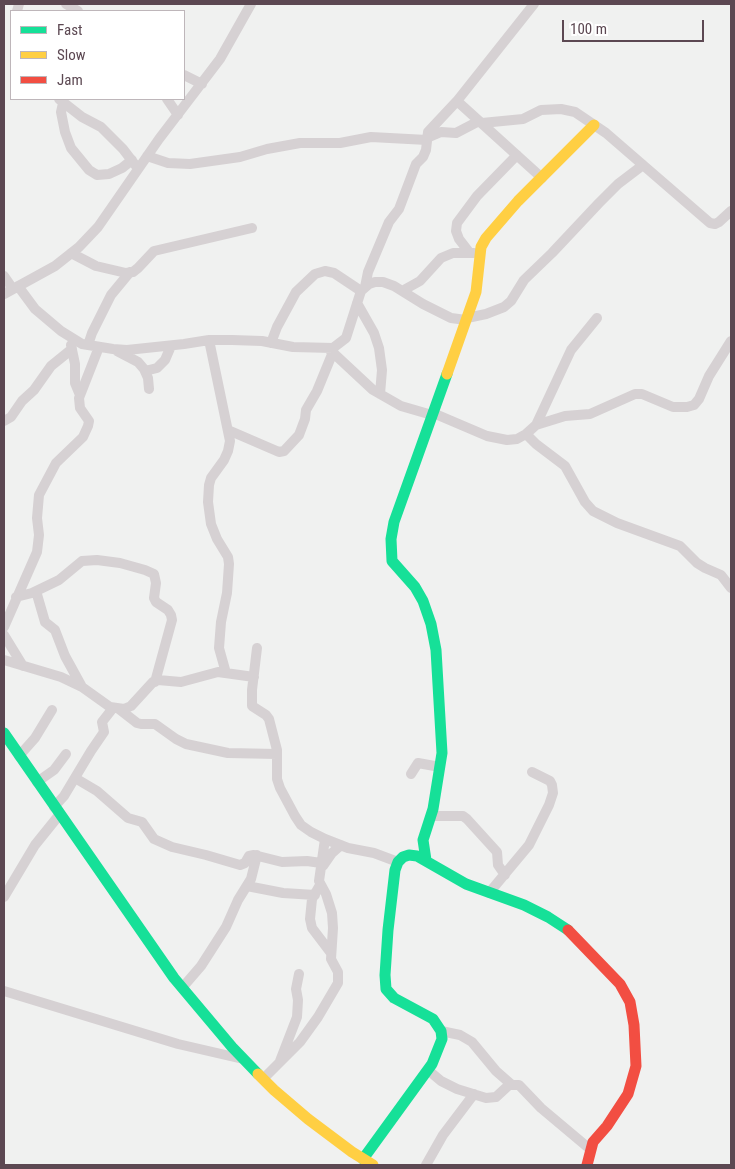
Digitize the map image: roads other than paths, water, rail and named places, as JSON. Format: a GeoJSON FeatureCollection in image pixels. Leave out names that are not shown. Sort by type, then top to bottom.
{"type":"FeatureCollection","features":[{"type":"Feature","properties":{"kind":"street"},"geometry":{"type":"LineString","coordinates":[[60,101],[65,132],[71,148],[89,170],[97,175],[109,174],[135,164],[147,156],[202,84],[229,44],[251,4]]}},
{"type":"Feature","properties":{"kind":"street"},"geometry":{"type":"LineString","coordinates":[[4,276],[12,290],[45,318],[82,344],[127,350],[209,340],[255,341],[331,350],[346,338],[368,272],[390,222],[399,209],[416,164],[423,157],[431,128],[457,101],[534,4]]}},
{"type":"Feature","properties":{"kind":"street"},"geometry":{"type":"LineString","coordinates":[[185,76],[202,84]]}},
{"type":"Feature","properties":{"kind":"street"},"geometry":{"type":"LineString","coordinates":[[168,100],[178,115]]}},
{"type":"Feature","properties":{"kind":"street"},"geometry":{"type":"LineString","coordinates":[[60,101],[82,117],[101,127],[135,164]]}},
{"type":"Feature","properties":{"kind":"street"},"geometry":{"type":"LineString","coordinates":[[457,101],[542,178]]}},
{"type":"Feature","properties":{"kind":"street"},"geometry":{"type":"LineString","coordinates":[[147,156],[168,163],[190,164],[240,157],[267,149],[300,143],[340,143],[370,137],[427,139],[441,132],[456,133],[481,122],[523,119],[541,110],[561,109],[575,112],[594,125],[710,223],[715,224],[719,222],[731,212]]}},
{"type":"Feature","properties":{"kind":"street"},"geometry":{"type":"LineString","coordinates":[[402,291],[420,281],[441,258],[453,253],[475,253],[518,201],[594,125]]}},
{"type":"Feature","properties":{"kind":"street"},"geometry":{"type":"LineString","coordinates":[[426,860],[424,840],[431,816],[442,753],[436,650],[423,601],[415,587],[392,561],[390,553],[394,522],[476,292],[475,253],[459,240],[456,223],[477,196],[517,155]]}},
{"type":"Feature","properties":{"kind":"street"},"geometry":{"type":"LineString","coordinates":[[12,290],[55,266],[79,247],[98,227],[135,164]]}},
{"type":"Feature","properties":{"kind":"street"},"geometry":{"type":"LineString","coordinates":[[363,289],[375,282],[383,282],[394,286],[451,318],[466,319],[504,307],[511,301],[524,280],[618,184],[643,165]]}},
{"type":"Feature","properties":{"kind":"street"},"geometry":{"type":"LineString","coordinates":[[88,345],[111,295],[130,272],[144,263],[154,251],[252,228]]}},
{"type":"Feature","properties":{"kind":"street"},"geometry":{"type":"LineString","coordinates":[[71,253],[96,266],[118,272],[130,272]]}},
{"type":"Feature","properties":{"kind":"street"},"geometry":{"type":"LineString","coordinates":[[271,343],[277,327],[296,292],[315,274],[325,271],[334,273],[363,289]]}},
{"type":"Feature","properties":{"kind":"street"},"geometry":{"type":"LineString","coordinates":[[357,303],[374,334],[379,348],[382,370],[380,394]]}},
{"type":"Feature","properties":{"kind":"street"},"geometry":{"type":"LineString","coordinates":[[331,350],[362,380],[380,394],[401,406],[433,414],[487,436],[506,440],[516,439],[526,434],[536,425],[571,350],[596,318]]}},
{"type":"Feature","properties":{"kind":"street"},"geometry":{"type":"LineString","coordinates":[[69,336],[75,364],[75,383],[80,395]]}},
{"type":"Feature","properties":{"kind":"street"},"geometry":{"type":"LineString","coordinates":[[209,340],[230,441],[224,460],[208,485],[208,502],[212,524],[217,539],[230,564],[227,593],[220,622],[219,648],[226,673]]}},
{"type":"Feature","properties":{"kind":"street"},"geometry":{"type":"LineString","coordinates":[[536,425],[565,416],[590,414],[635,394],[642,394],[672,407],[694,405],[699,399],[708,376],[731,341]]}},
{"type":"Feature","properties":{"kind":"street"},"geometry":{"type":"LineString","coordinates":[[145,371],[158,368],[165,360],[171,346]]}},
{"type":"Feature","properties":{"kind":"street"},"geometry":{"type":"LineString","coordinates":[[4,628],[37,552],[39,495],[56,463],[83,437],[88,426],[89,421],[79,404],[80,395],[99,347]]}},
{"type":"Feature","properties":{"kind":"street"},"geometry":{"type":"LineString","coordinates":[[4,421],[11,417],[22,400],[38,385],[51,366],[72,349]]}},
{"type":"Feature","properties":{"kind":"street"},"geometry":{"type":"LineString","coordinates":[[113,349],[138,362],[148,378],[149,389]]}},
{"type":"Feature","properties":{"kind":"street"},"geometry":{"type":"LineString","coordinates":[[228,430],[279,452],[284,451],[298,435],[305,420],[306,410],[317,392],[331,350]]}},
{"type":"Feature","properties":{"kind":"street"},"geometry":{"type":"LineString","coordinates":[[526,434],[565,466],[585,502],[593,511],[617,523],[683,548],[697,563],[721,575],[731,588]]}},
{"type":"Feature","properties":{"kind":"street"},"geometry":{"type":"LineString","coordinates":[[16,597],[36,591],[59,580],[82,561],[97,560],[120,563],[154,574],[156,583],[154,598],[156,602],[168,610],[172,620],[155,682]]}},
{"type":"Feature","properties":{"kind":"street"},"geometry":{"type":"LineString","coordinates":[[36,591],[45,622],[55,630],[82,687]]}},
{"type":"Feature","properties":{"kind":"street"},"geometry":{"type":"LineString","coordinates":[[4,635],[23,666]]}},
{"type":"Feature","properties":{"kind":"street"},"geometry":{"type":"LineString","coordinates":[[257,648],[252,706],[266,715],[274,732],[277,754],[277,779],[291,810],[301,825],[325,839],[398,862]]}},
{"type":"Feature","properties":{"kind":"street"},"geometry":{"type":"LineString","coordinates":[[4,660],[61,677],[82,687],[137,723],[155,724],[186,744],[228,753],[277,754]]}},
{"type":"Feature","properties":{"kind":"street"},"geometry":{"type":"LineString","coordinates":[[116,708],[124,709],[131,706],[158,680],[181,682],[218,672],[254,677]]}},
{"type":"Feature","properties":{"kind":"street"},"geometry":{"type":"LineString","coordinates":[[4,896],[104,732],[102,722],[116,708]]}},
{"type":"Feature","properties":{"kind":"street"},"geometry":{"type":"LineString","coordinates":[[19,756],[35,738],[52,710]]}},
{"type":"Feature","properties":{"kind":"street"},"geometry":{"type":"LineString","coordinates":[[6,741],[19,756],[182,988],[244,1060],[263,1079],[308,1119],[368,1162],[428,1070],[442,1039],[441,1031],[433,1019],[394,998],[386,989],[388,930],[393,880],[398,862],[403,857],[409,855],[417,856],[466,884],[524,904],[565,927],[620,984],[630,1002],[634,1025],[636,1066],[628,1094],[607,1126],[593,1142],[587,1165]]}},
{"type":"Feature","properties":{"kind":"street"},"geometry":{"type":"LineString","coordinates":[[37,782],[54,770],[66,754]]}},
{"type":"Feature","properties":{"kind":"street"},"geometry":{"type":"LineString","coordinates":[[410,774],[418,763],[440,767]]}},
{"type":"Feature","properties":{"kind":"street"},"geometry":{"type":"LineString","coordinates":[[489,893],[529,846],[553,794],[550,781],[532,772]]}},
{"type":"Feature","properties":{"kind":"street"},"geometry":{"type":"LineString","coordinates":[[75,778],[97,791],[128,818],[142,822],[149,835],[161,844],[240,865],[245,863],[249,856],[257,855],[282,862],[307,861],[320,867]]}},
{"type":"Feature","properties":{"kind":"street"},"geometry":{"type":"LineString","coordinates":[[431,816],[463,816],[467,819],[497,852],[498,865],[505,875]]}},
{"type":"Feature","properties":{"kind":"street"},"geometry":{"type":"LineString","coordinates":[[325,839],[317,890],[312,899],[310,919],[312,928],[331,953]]}},
{"type":"Feature","properties":{"kind":"street"},"geometry":{"type":"LineString","coordinates":[[320,867],[341,845]]}},
{"type":"Feature","properties":{"kind":"street"},"geometry":{"type":"LineString","coordinates":[[182,988],[201,966],[226,927],[255,868],[257,855]]}},
{"type":"Feature","properties":{"kind":"street"},"geometry":{"type":"LineString","coordinates":[[247,886],[283,893],[317,890],[326,894],[332,913],[332,963],[336,967],[339,976],[338,983],[318,1017],[300,1042],[263,1079]]}},
{"type":"Feature","properties":{"kind":"street"},"geometry":{"type":"LineString","coordinates":[[279,1065],[297,1018],[298,1000],[296,989],[299,974]]}},
{"type":"Feature","properties":{"kind":"street"},"geometry":{"type":"LineString","coordinates":[[4,992],[178,1044],[244,1060]]}},
{"type":"Feature","properties":{"kind":"street"},"geometry":{"type":"LineString","coordinates":[[441,1031],[460,1035],[472,1042],[496,1071],[512,1085]]}},
{"type":"Feature","properties":{"kind":"street"},"geometry":{"type":"LineString","coordinates":[[428,1070],[441,1081],[486,1098],[496,1097],[506,1087],[519,1085],[541,1108],[591,1150]]}},
{"type":"Feature","properties":{"kind":"street"},"geometry":{"type":"LineString","coordinates":[[426,1165],[444,1135],[474,1094]]}}]}
